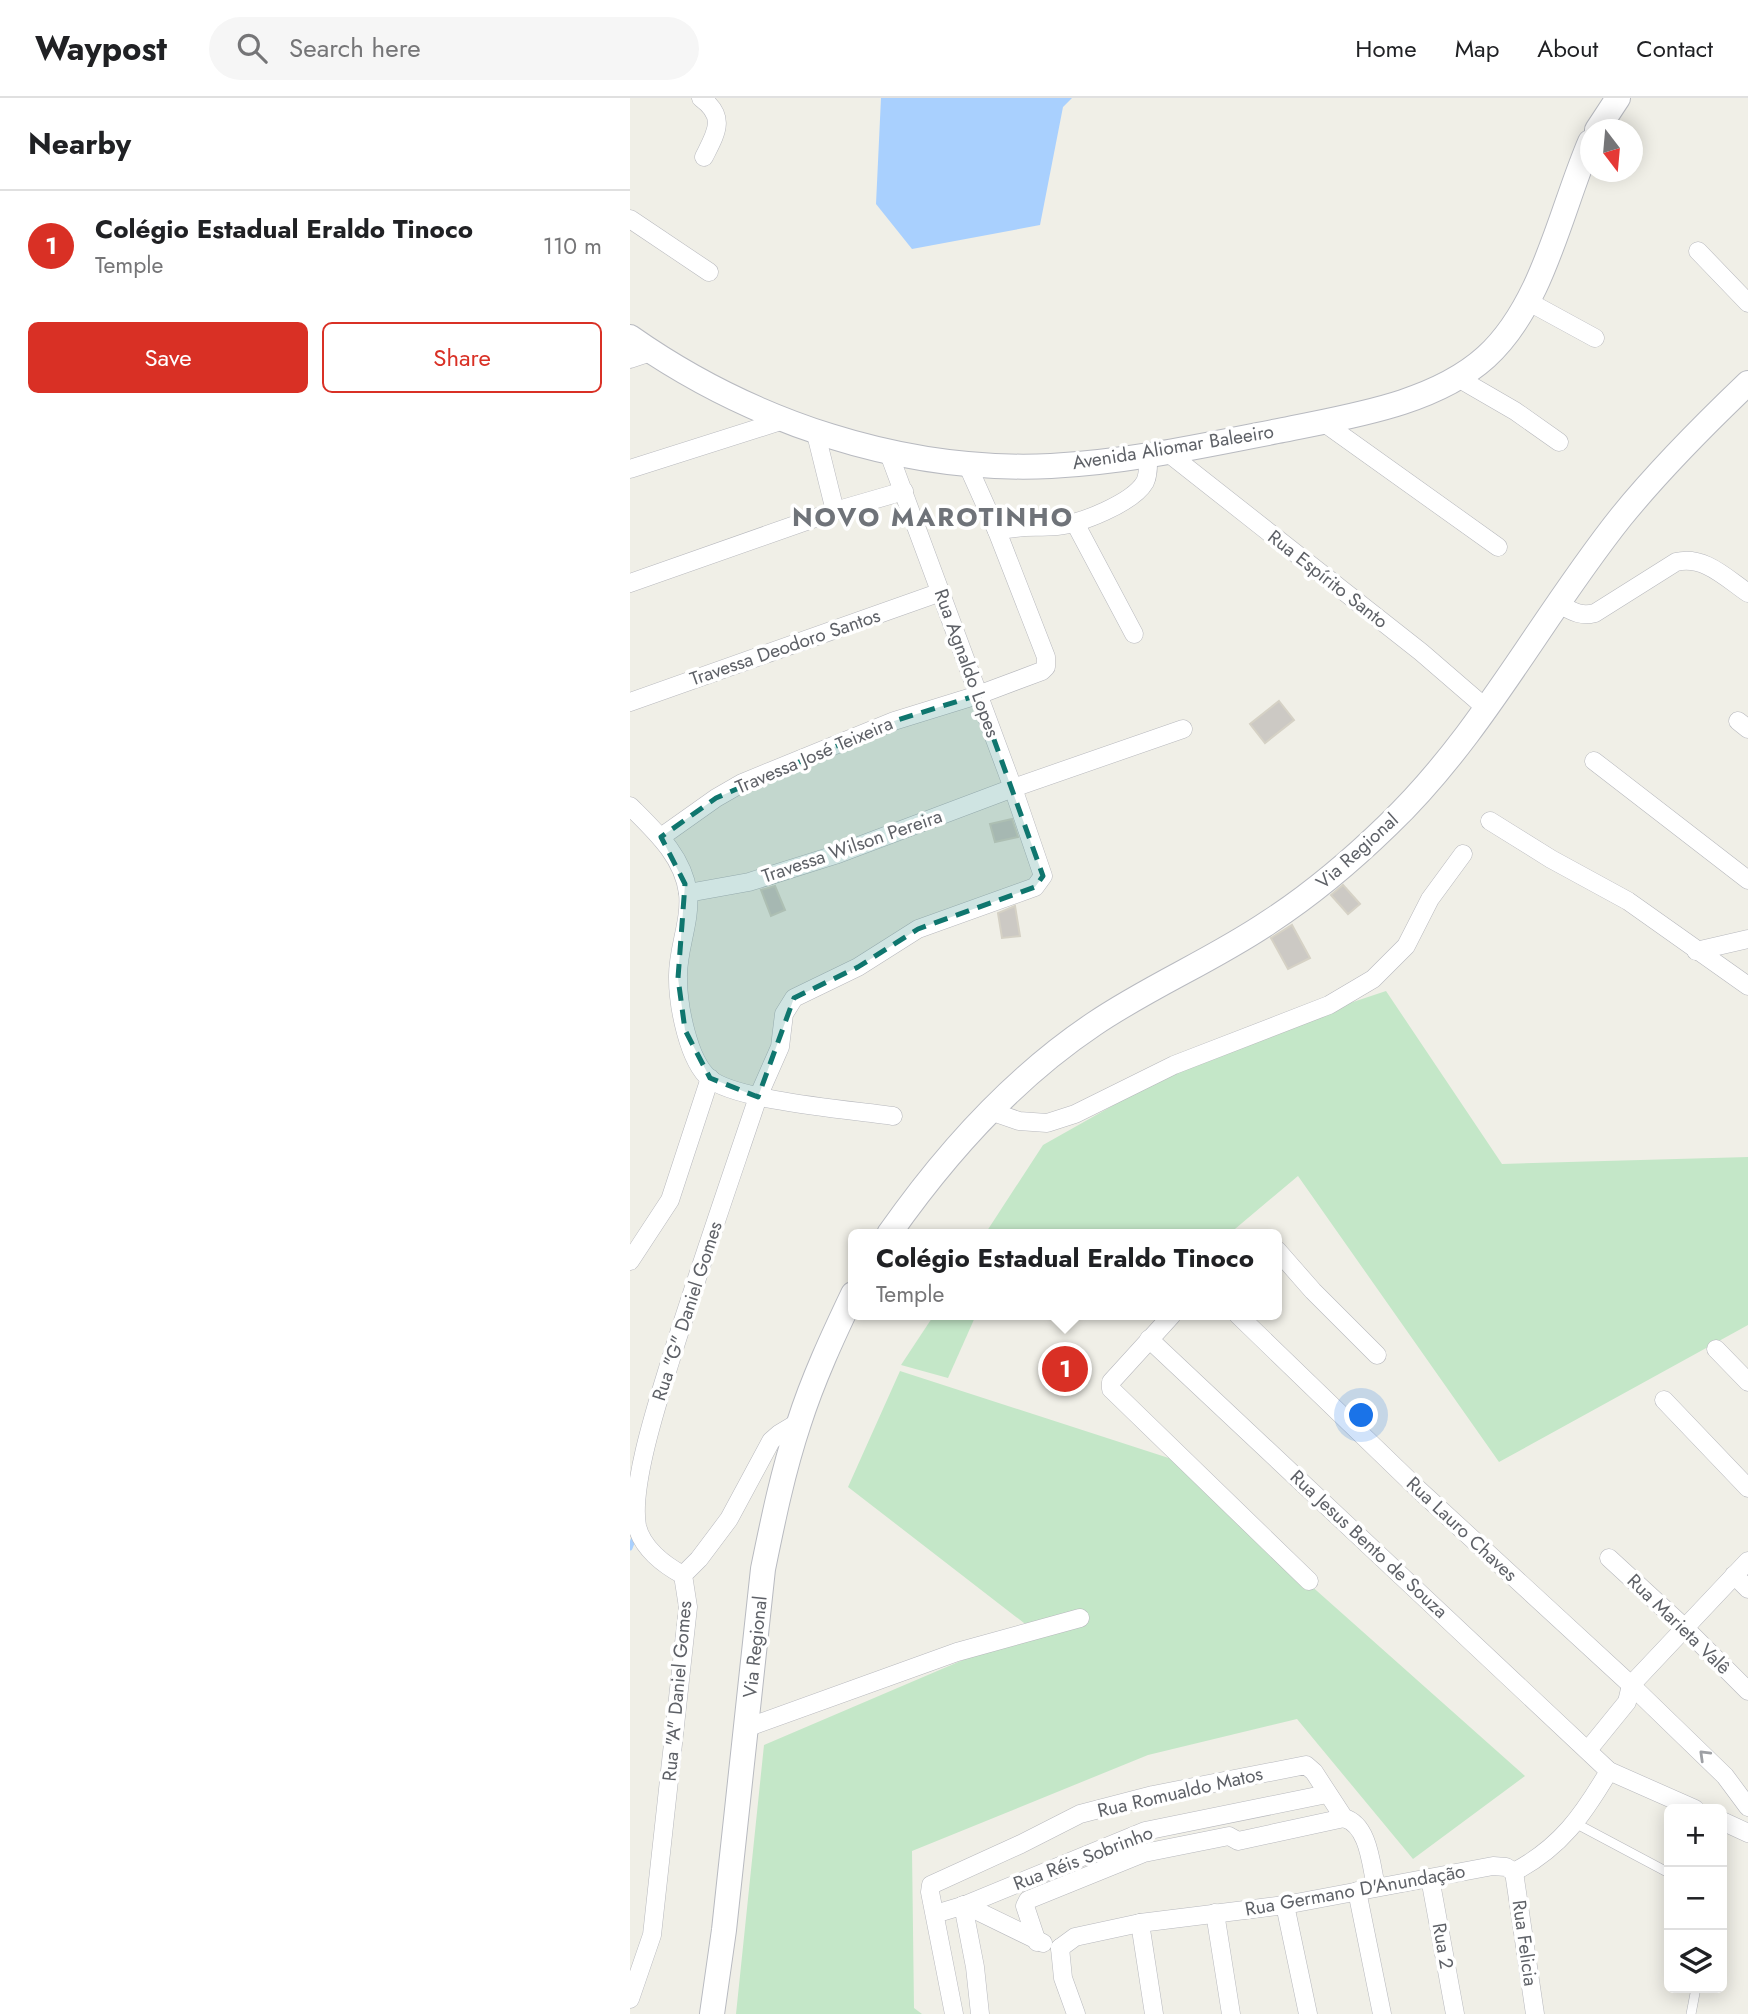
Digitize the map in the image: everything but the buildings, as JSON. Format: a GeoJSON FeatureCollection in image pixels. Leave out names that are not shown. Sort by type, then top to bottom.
{"type":"FeatureCollection","features":[{"type":"Feature","properties":{"kind":"main road"},"geometry":{"type":"LineString","coordinates":[[1605,119],[1618,98]]}},
{"type":"Feature","properties":{"kind":"main road","name":"Avenida Aliomar Baleeiro"},"geometry":{"type":"LineString","coordinates":[[630,337],[640,355],[784,420],[888,451],[967,464],[1052,466],[1158,454],[1323,422],[1416,397],[1458,378],[1506,336],[1529,302],[1580,170]]}},
{"type":"Feature","properties":{"kind":"main road","name":"Via Regional"},"geometry":{"type":"LineString","coordinates":[[892,1229],[916,1195],[1020,1081],[1095,1023],[1268,923],[1339,871],[1391,823],[1442,766],[1487,709],[1621,517],[1675,456],[1748,383]]}},
{"type":"Feature","properties":{"kind":"main road","name":"Via Regional"},"geometry":{"type":"LineString","coordinates":[[712,2014],[763,1569],[783,1476],[799,1422],[831,1339],[848,1304]]}},
{"type":"Feature","properties":{"kind":"street"},"geometry":{"type":"LineString","coordinates":[[701,98],[710,104],[718,121],[717,130],[705,157]]}},
{"type":"Feature","properties":{"kind":"street"},"geometry":{"type":"LineString","coordinates":[[630,219],[709,272]]}},
{"type":"Feature","properties":{"kind":"street"},"geometry":{"type":"LineString","coordinates":[[1698,251],[1748,303]]}},
{"type":"Feature","properties":{"kind":"street"},"geometry":{"type":"LineString","coordinates":[[1529,302],[1595,338]]}},
{"type":"Feature","properties":{"kind":"street"},"geometry":{"type":"LineString","coordinates":[[1458,378],[1515,411],[1559,442]]}},
{"type":"Feature","properties":{"kind":"street"},"geometry":{"type":"LineString","coordinates":[[630,469],[784,420]]}},
{"type":"Feature","properties":{"kind":"street"},"geometry":{"type":"LineString","coordinates":[[1323,422],[1498,547]]}},
{"type":"Feature","properties":{"kind":"street"},"geometry":{"type":"LineString","coordinates":[[815,430],[835,511]]}},
{"type":"Feature","properties":{"kind":"street","name":"Rua Agnaldo Lopes"},"geometry":{"type":"LineString","coordinates":[[888,451],[1043,876]]}},
{"type":"Feature","properties":{"kind":"street"},"geometry":{"type":"LineString","coordinates":[[967,464],[997,531],[1028,525],[1058,526],[1075,523],[1113,507],[1144,483],[1158,454]]}},
{"type":"Feature","properties":{"kind":"street","name":"Rua Espírito Santo"},"geometry":{"type":"LineString","coordinates":[[1158,454],[1421,652],[1487,709]]}},
{"type":"Feature","properties":{"kind":"street"},"geometry":{"type":"LineString","coordinates":[[630,583],[835,511],[904,491]]}},
{"type":"Feature","properties":{"kind":"street"},"geometry":{"type":"LineString","coordinates":[[1075,523],[1133,634]]}},
{"type":"Feature","properties":{"kind":"street","name":"Travessa José Teixeira"},"geometry":{"type":"LineString","coordinates":[[661,837],[741,783],[894,721],[978,695],[1042,671],[1046,667],[1046,657],[997,531]]}},
{"type":"Feature","properties":{"kind":"street"},"geometry":{"type":"LineString","coordinates":[[1559,604],[1578,614],[1595,613],[1676,562],[1689,559],[1704,564],[1748,593]]}},
{"type":"Feature","properties":{"kind":"street","name":"Travessa Deodoro Santos"},"geometry":{"type":"LineString","coordinates":[[630,702],[941,593]]}},
{"type":"Feature","properties":{"kind":"street","name":"Travessa Wilson Pereira"},"geometry":{"type":"LineString","coordinates":[[688,893],[749,882],[835,855],[1013,788],[1183,729]]}},
{"type":"Feature","properties":{"kind":"street"},"geometry":{"type":"LineString","coordinates":[[1594,761],[1748,880]]}},
{"type":"Feature","properties":{"kind":"street"},"geometry":{"type":"LineString","coordinates":[[630,806],[675,855],[688,893],[678,978],[685,1030],[695,1058],[710,1078],[758,1097],[892,1116]]}},
{"type":"Feature","properties":{"kind":"street"},"geometry":{"type":"LineString","coordinates":[[1490,821],[1551,859],[1628,901],[1748,986]]}},
{"type":"Feature","properties":{"kind":"street"},"geometry":{"type":"LineString","coordinates":[[990,1111],[1019,1121],[1047,1123],[1075,1114],[1174,1065],[1329,1005],[1373,979],[1406,946],[1430,899],[1463,854]]}},
{"type":"Feature","properties":{"kind":"street","name":"Rua \"G\" Daniel Gomes"},"geometry":{"type":"LineString","coordinates":[[683,1575],[671,1569],[652,1552],[637,1529],[636,1495],[649,1429],[758,1097],[780,1047],[784,1014],[794,998],[858,967],[918,929],[1035,887],[1043,876]]}},
{"type":"Feature","properties":{"kind":"street"},"geometry":{"type":"LineString","coordinates":[[1696,951],[1748,939]]}},
{"type":"Feature","properties":{"kind":"street"},"geometry":{"type":"LineString","coordinates":[[630,1261],[670,1200],[710,1078]]}},
{"type":"Feature","properties":{"kind":"street"},"geometry":{"type":"LineString","coordinates":[[1282,1256],[1377,1355]]}},
{"type":"Feature","properties":{"kind":"street"},"geometry":{"type":"LineString","coordinates":[[1167,1320],[1111,1382],[1111,1389],[1309,1581]]}},
{"type":"Feature","properties":{"kind":"street","name":"Rua Lauro Chaves"},"geometry":{"type":"LineString","coordinates":[[1243,1320],[1418,1489],[1726,1776],[1748,1807]]}},
{"type":"Feature","properties":{"kind":"street","name":"Rua Jesus Bento de Souza"},"geometry":{"type":"LineString","coordinates":[[1149,1339],[1609,1770],[1684,1804]]}},
{"type":"Feature","properties":{"kind":"street"},"geometry":{"type":"LineString","coordinates":[[1716,1349],[1748,1382]]}},
{"type":"Feature","properties":{"kind":"street"},"geometry":{"type":"LineString","coordinates":[[1664,1401],[1748,1488]]}},
{"type":"Feature","properties":{"kind":"street","name":"Rua \"A\" Daniel Gomes"},"geometry":{"type":"LineString","coordinates":[[630,1999],[652,1936],[688,1607],[683,1575],[699,1559],[729,1519],[771,1441],[799,1422]]}},
{"type":"Feature","properties":{"kind":"street","name":"Rua Marieta Valê"},"geometry":{"type":"LineString","coordinates":[[1609,1558],[1748,1691]]}},
{"type":"Feature","properties":{"kind":"street"},"geometry":{"type":"LineString","coordinates":[[1588,1750],[1627,1702],[1631,1685],[1748,1561]]}},
{"type":"Feature","properties":{"kind":"street"},"geometry":{"type":"LineString","coordinates":[[1734,1575],[1748,1589]]}},
{"type":"Feature","properties":{"kind":"street"},"geometry":{"type":"LineString","coordinates":[[746,1728],[957,1652],[1080,1618]]}},
{"type":"Feature","properties":{"kind":"street","name":"Rua Romualdo Matos"},"geometry":{"type":"LineString","coordinates":[[935,1914],[930,1892],[934,1882],[1021,1844],[1080,1814],[1153,1795],[1302,1765],[1310,1767],[1344,1818],[1352,1820],[1364,1838],[1376,1887]]}},
{"type":"Feature","properties":{"kind":"street"},"geometry":{"type":"LineString","coordinates":[[1514,1871],[1553,1848],[1583,1814],[1609,1770]]}},
{"type":"Feature","properties":{"kind":"street","name":"Rua Réis Sobrinho"},"geometry":{"type":"LineString","coordinates":[[935,1914],[964,1905],[1145,1831],[1327,1794]]}},
{"type":"Feature","properties":{"kind":"street"},"geometry":{"type":"LineString","coordinates":[[1037,1941],[1025,1906],[1028,1900],[1144,1853],[1229,1836],[1238,1841],[1257,1838],[1344,1818]]}},
{"type":"Feature","properties":{"kind":"street"},"geometry":{"type":"LineString","coordinates":[[1727,1823],[1748,1833]]}},
{"type":"Feature","properties":{"kind":"street","name":"Rua Germano D'Anundação"},"geometry":{"type":"LineString","coordinates":[[1060,1948],[1075,1937],[1140,1923],[1285,1905],[1493,1866],[1514,1871]]}},
{"type":"Feature","properties":{"kind":"street","name":"Rua Felicia"},"geometry":{"type":"LineString","coordinates":[[1514,1871],[1535,2014]]}},
{"type":"Feature","properties":{"kind":"street","name":"Rua 2"},"geometry":{"type":"LineString","coordinates":[[1430,1878],[1455,2014]]}},
{"type":"Feature","properties":{"kind":"street"},"geometry":{"type":"LineString","coordinates":[[1357,1891],[1382,2014]]}},
{"type":"Feature","properties":{"kind":"street"},"geometry":{"type":"LineString","coordinates":[[964,1905],[1037,1941],[1060,1948],[1063,1978],[1076,2014]]}},
{"type":"Feature","properties":{"kind":"street"},"geometry":{"type":"LineString","coordinates":[[964,1905],[980,2014]]}},
{"type":"Feature","properties":{"kind":"street"},"geometry":{"type":"LineString","coordinates":[[1285,1905],[1308,2014]]}},
{"type":"Feature","properties":{"kind":"street"},"geometry":{"type":"LineString","coordinates":[[1215,1913],[1231,2014]]}},
{"type":"Feature","properties":{"kind":"street"},"geometry":{"type":"LineString","coordinates":[[935,1914],[954,2014]]}},
{"type":"Feature","properties":{"kind":"street"},"geometry":{"type":"LineString","coordinates":[[1140,1923],[1154,2014]]}},
{"type":"Feature","properties":{"kind":"lane"},"geometry":{"type":"LineString","coordinates":[[1575,1823],[1664,1870]]}},
{"type":"Feature","properties":{"kind":"lane"},"geometry":{"type":"LineString","coordinates":[[1690,2014],[1695,1993]]}},
{"type":"Feature","properties":{"kind":"highlighted area"},"geometry":{"type":"Polygon","coordinates":[[[978,695],[1043,876],[1035,887],[918,929],[858,967],[794,998],[758,1097],[710,1078],[685,1030],[678,978],[685,884],[661,837],[716,798],[894,721],[978,695]]]}},
{"type":"Feature","properties":{"kind":"green space"},"geometry":{"type":"Polygon","coordinates":[[[1386,991],[1502,1164],[1748,1157],[1748,1325],[1499,1462],[1298,1176],[1235,1229],[988,1229],[1043,1145],[1215,1048],[1386,991]]]}},
{"type":"Feature","properties":{"kind":"green space"},"geometry":{"type":"Polygon","coordinates":[[[931,1320],[974,1320],[948,1378],[901,1365],[931,1320]]]}},
{"type":"Feature","properties":{"kind":"green space"},"geometry":{"type":"Polygon","coordinates":[[[900,1371],[1181,1462],[1308,1583],[1525,1776],[1413,1859],[1297,1719],[1148,1755],[912,1851],[914,2008],[922,2014],[736,2014],[764,1745],[1033,1630],[848,1487],[900,1371]]]}},
{"type":"Feature","properties":{"kind":"water"},"geometry":{"type":"Polygon","coordinates":[[[881,98],[1072,98],[1063,107],[1040,225],[912,249],[876,204],[881,98]]]}},
{"type":"Feature","properties":{"kind":"waterway"},"geometry":{"type":"LineString","coordinates":[[630,1548],[635,1535]]}},
{"type":"Feature","properties":{"kind":"place","name":"Colégio Estadual Eraldo Tinoco"},"geometry":{"type":"Point","coordinates":[1065,1369]}},
{"type":"Feature","properties":{"kind":"district","name":"NOVO MAROTINHO"},"geometry":{"type":"Point","coordinates":[933,517]}}]}
